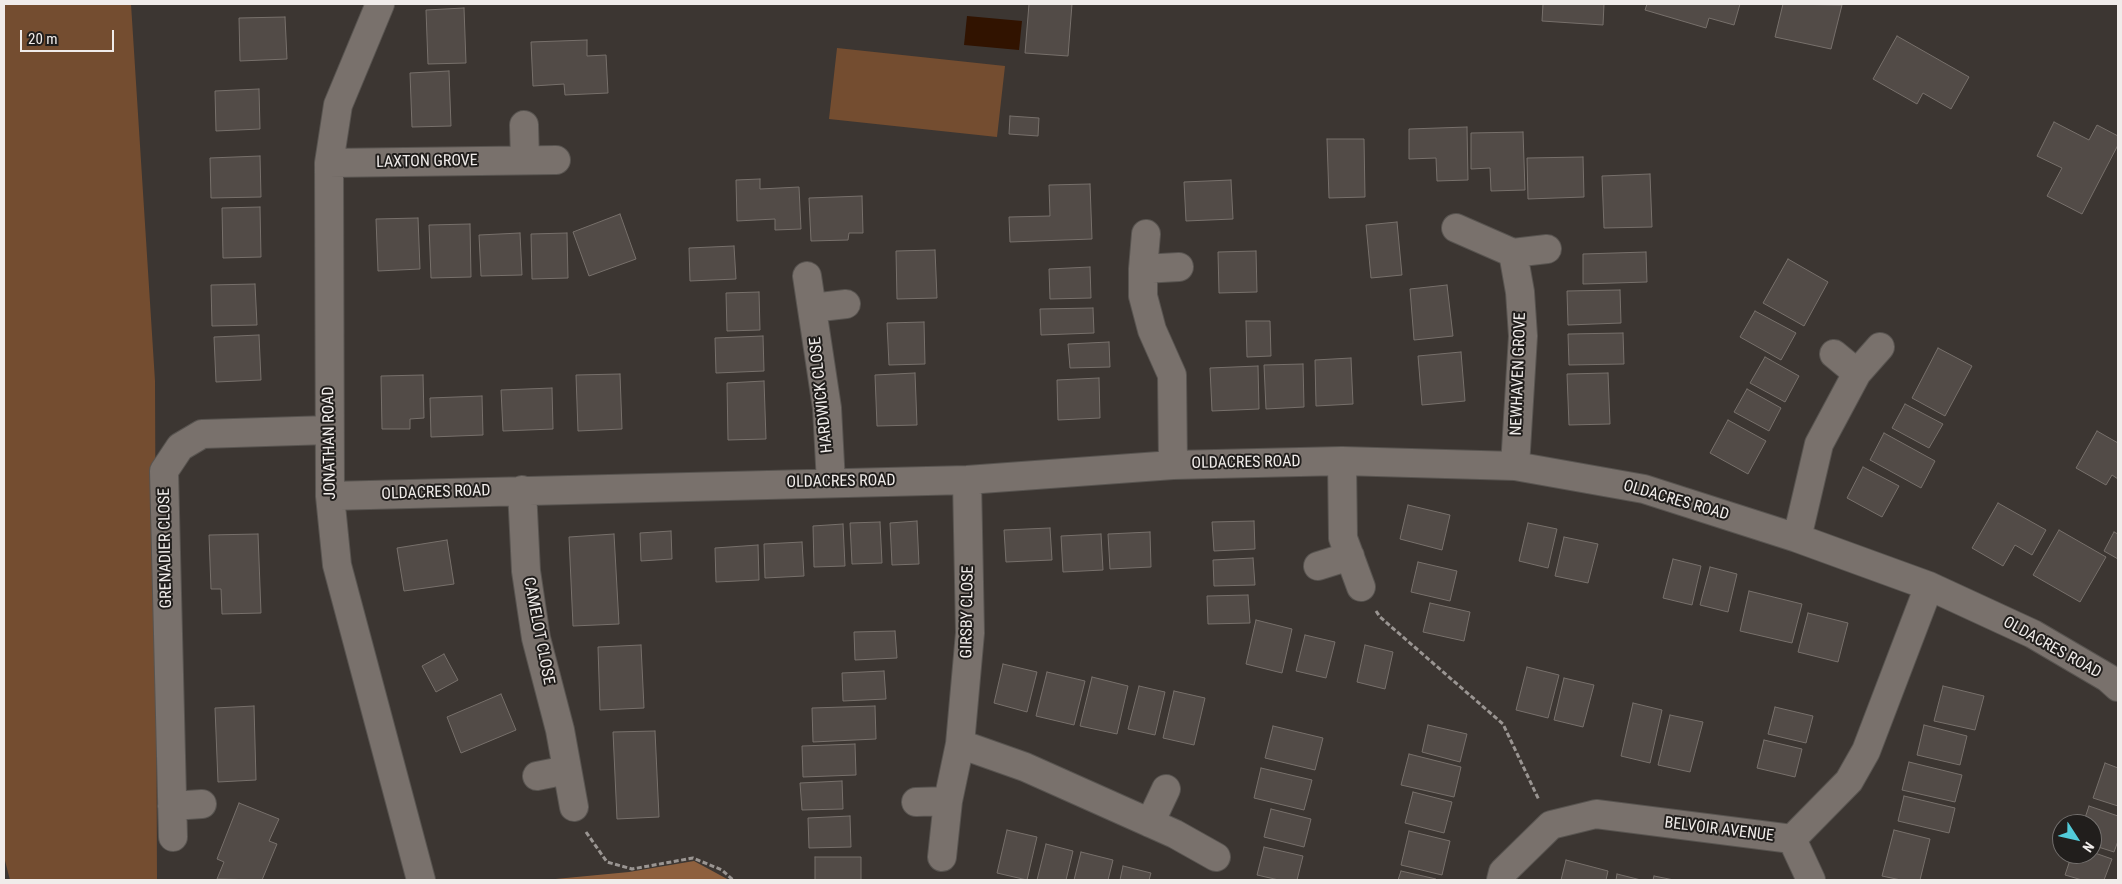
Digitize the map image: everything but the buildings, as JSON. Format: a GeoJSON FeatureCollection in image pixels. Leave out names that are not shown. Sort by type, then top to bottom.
{"type":"FeatureCollection","features":[{"type":"Feature","properties":{"kind":"street","name":"JONATHAN ROAD"},"geometry":{"type":"LineString","coordinates":[[380,4],[338,105],[329,163],[330,496],[337,565],[421,880]]}},
{"type":"Feature","properties":{"kind":"street"},"geometry":{"type":"LineString","coordinates":[[524,125],[525,160]]}},
{"type":"Feature","properties":{"kind":"street","name":"LAXTON GROVE"},"geometry":{"type":"LineString","coordinates":[[329,163],[556,160]]}},
{"type":"Feature","properties":{"kind":"street"},"geometry":{"type":"LineString","coordinates":[[1456,228],[1513,253],[1547,249]]}},
{"type":"Feature","properties":{"kind":"street"},"geometry":{"type":"LineString","coordinates":[[1146,234],[1143,296],[1152,330],[1172,375],[1173,465]]}},
{"type":"Feature","properties":{"kind":"street","name":"NEWHAVEN GROVE"},"geometry":{"type":"LineString","coordinates":[[1513,253],[1520,292],[1523,336],[1515,466]]}},
{"type":"Feature","properties":{"kind":"street"},"geometry":{"type":"LineString","coordinates":[[1143,269],[1179,267]]}},
{"type":"Feature","properties":{"kind":"street","name":"HARDWICK CLOSE"},"geometry":{"type":"LineString","coordinates":[[806,276],[827,408],[831,482]]}},
{"type":"Feature","properties":{"kind":"street"},"geometry":{"type":"LineString","coordinates":[[812,308],[846,304]]}},
{"type":"Feature","properties":{"kind":"street"},"geometry":{"type":"LineString","coordinates":[[1797,538],[1819,444],[1857,373],[1880,348]]}},
{"type":"Feature","properties":{"kind":"street"},"geometry":{"type":"LineString","coordinates":[[1834,354],[1857,373]]}},
{"type":"Feature","properties":{"kind":"street","name":"GRENADIER CLOSE"},"geometry":{"type":"LineString","coordinates":[[173,837],[164,471],[180,447],[202,434],[329,430]]}},
{"type":"Feature","properties":{"kind":"street"},"geometry":{"type":"LineString","coordinates":[[1342,461],[1343,538],[1361,587]]}},
{"type":"Feature","properties":{"kind":"street","name":"OLDACRES ROAD"},"geometry":{"type":"LineString","coordinates":[[330,496],[967,480],[1173,465],[1342,461],[1515,466],[1644,489],[1797,538],[1928,586],[2033,634],[2115,675]]}},
{"type":"Feature","properties":{"kind":"street","name":"GIRSBY CLOSE"},"geometry":{"type":"LineString","coordinates":[[942,857],[948,801],[960,744],[970,633],[967,480]]}},
{"type":"Feature","properties":{"kind":"street","name":"CAMELOT CLOSE"},"geometry":{"type":"LineString","coordinates":[[522,490],[526,571],[536,638],[560,730],[574,807]]}},
{"type":"Feature","properties":{"kind":"street"},"geometry":{"type":"LineString","coordinates":[[1318,566],[1350,556]]}},
{"type":"Feature","properties":{"kind":"street","name":"BELVOIR AVENUE"},"geometry":{"type":"LineString","coordinates":[[1502,880],[1503,872],[1552,825],[1596,814],[1792,840],[1849,781],[1866,751],[1928,586]]}},
{"type":"Feature","properties":{"kind":"street"},"geometry":{"type":"LineString","coordinates":[[960,744],[1024,767],[1150,823],[1216,857]]}},
{"type":"Feature","properties":{"kind":"street"},"geometry":{"type":"LineString","coordinates":[[537,776],[567,770]]}},
{"type":"Feature","properties":{"kind":"street"},"geometry":{"type":"LineString","coordinates":[[1150,823],[1166,789]]}},
{"type":"Feature","properties":{"kind":"street"},"geometry":{"type":"LineString","coordinates":[[916,802],[948,801]]}},
{"type":"Feature","properties":{"kind":"street"},"geometry":{"type":"LineString","coordinates":[[172,806],[202,804]]}},
{"type":"Feature","properties":{"kind":"street"},"geometry":{"type":"LineString","coordinates":[[1792,840],[1811,880]]}},
{"type":"Feature","properties":{"kind":"path"},"geometry":{"type":"LineString","coordinates":[[1361,587],[1380,617],[1503,724],[1552,825]]}},
{"type":"Feature","properties":{"kind":"path"},"geometry":{"type":"LineString","coordinates":[[574,807],[584,828],[607,862],[632,869],[693,858],[722,870],[732,880]]}},
{"type":"Feature","properties":{"kind":"shaded area"},"geometry":{"type":"Polygon","coordinates":[[[4,4],[131,4],[155,381],[157,880],[10,880],[4,857],[4,4]]]}},
{"type":"Feature","properties":{"kind":"shaded area"},"geometry":{"type":"Polygon","coordinates":[[[967,16],[1022,21],[1019,50],[964,45],[967,16]]]}},
{"type":"Feature","properties":{"kind":"shaded area"},"geometry":{"type":"Polygon","coordinates":[[[837,48],[1005,66],[997,137],[829,119],[837,48]]]}},
{"type":"Feature","properties":{"kind":"shaded area"},"geometry":{"type":"Polygon","coordinates":[[[694,861],[729,880],[545,880],[629,872],[694,861]]]}}]}
